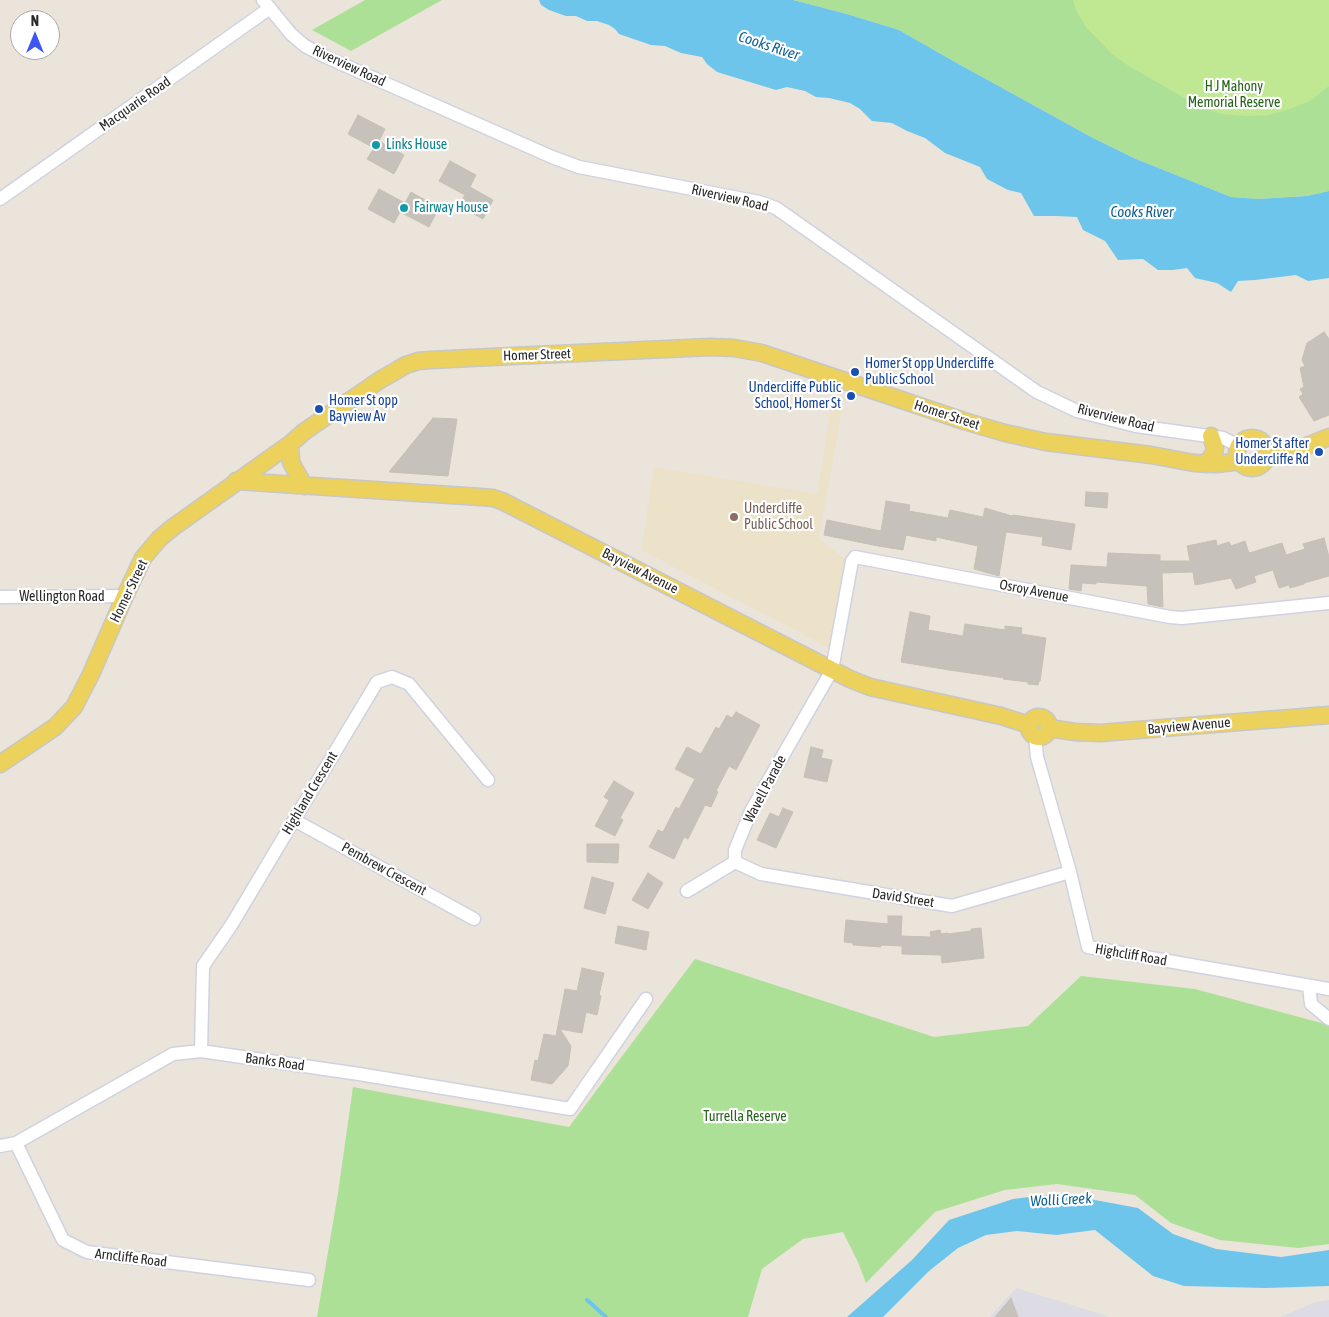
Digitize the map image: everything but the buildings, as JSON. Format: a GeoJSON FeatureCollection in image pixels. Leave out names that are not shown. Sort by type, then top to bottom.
{"type":"FeatureCollection","features":[{"type":"Feature","properties":{"kind":"main road","name":"Homer Street"},"geometry":{"type":"LineString","coordinates":[[0,764],[55,727],[74,707],[144,558],[159,539],[236,481],[290,444],[305,431],[380,380],[406,365],[431,360],[474,357],[722,347],[762,353],[1005,434],[1046,442],[1206,464],[1233,462],[1239,453]]}},
{"type":"Feature","properties":{"kind":"main road"},"geometry":{"type":"LineString","coordinates":[[1206,464],[1216,448],[1211,436]]}},
{"type":"Feature","properties":{"kind":"main road"},"geometry":{"type":"LineString","coordinates":[[1254,438],[1263,442],[1267,450],[1266,459],[1260,466],[1256,467],[1247,467],[1242,464],[1239,453],[1245,439],[1254,438]]}},
{"type":"Feature","properties":{"kind":"main road"},"geometry":{"type":"LineString","coordinates":[[1267,450],[1284,451],[1299,449],[1329,438]]}},
{"type":"Feature","properties":{"kind":"main road"},"geometry":{"type":"LineString","coordinates":[[290,444],[291,462],[304,486]]}},
{"type":"Feature","properties":{"kind":"main road","name":"Bayview Avenue"},"geometry":{"type":"LineString","coordinates":[[236,481],[481,497],[502,501],[832,670],[870,686],[1001,716],[1038,730],[1100,734],[1329,715]]}},
{"type":"Feature","properties":{"kind":"street","name":"Macquarie Road"},"geometry":{"type":"LineString","coordinates":[[0,199],[266,4]]}},
{"type":"Feature","properties":{"kind":"street","name":"Riverview Road"},"geometry":{"type":"LineString","coordinates":[[266,4],[291,34],[305,46],[552,157],[579,167],[759,202],[776,208],[1037,392],[1077,410],[1136,426],[1223,438],[1239,453]]}},
{"type":"Feature","properties":{"kind":"street","name":"Osroy Avenue"},"geometry":{"type":"LineString","coordinates":[[832,670],[852,561],[855,557],[1170,617],[1182,618],[1329,603]]}},
{"type":"Feature","properties":{"kind":"street","name":"Wellington Road"},"geometry":{"type":"LineString","coordinates":[[0,597],[125,596]]}},
{"type":"Feature","properties":{"kind":"street","name":"Wavell Parade"},"geometry":{"type":"LineString","coordinates":[[735,862],[735,850],[751,812],[832,670]]}},
{"type":"Feature","properties":{"kind":"street","name":"Highland Crescent"},"geometry":{"type":"LineString","coordinates":[[201,1051],[203,966],[232,924],[377,682],[392,676],[409,684],[488,780]]}},
{"type":"Feature","properties":{"kind":"street","name":"Highcliff Road"},"geometry":{"type":"LineString","coordinates":[[1038,730],[1038,757],[1070,872],[1088,947],[1329,989]]}},
{"type":"Feature","properties":{"kind":"street","name":"Pembrew Crescent"},"geometry":{"type":"LineString","coordinates":[[294,820],[474,919]]}},
{"type":"Feature","properties":{"kind":"street","name":"David Street"},"geometry":{"type":"LineString","coordinates":[[735,862],[761,874],[952,906],[1070,872]]}},
{"type":"Feature","properties":{"kind":"street"},"geometry":{"type":"LineString","coordinates":[[687,891],[735,862]]}},
{"type":"Feature","properties":{"kind":"street"},"geometry":{"type":"LineString","coordinates":[[1309,986],[1311,1004],[1329,1018]]}},
{"type":"Feature","properties":{"kind":"street","name":"Banks Road"},"geometry":{"type":"LineString","coordinates":[[0,1146],[16,1143],[173,1054],[201,1051],[359,1074],[570,1109],[646,1000]]}},
{"type":"Feature","properties":{"kind":"street","name":"Arncliffe Road"},"geometry":{"type":"LineString","coordinates":[[16,1143],[63,1240],[87,1252],[309,1280]]}},
{"type":"Feature","properties":{"kind":"shaded area","name":"Undercliffe Public School"},"geometry":{"type":"Polygon","coordinates":[[[832,399],[843,403],[819,539],[845,559],[831,649],[641,550],[654,467],[817,494],[832,399]]]}},
{"type":"Feature","properties":{"kind":"shaded area"},"geometry":{"type":"Polygon","coordinates":[[[1016,1288],[1104,1315],[1108,1317],[990,1317],[1016,1288]]]}},
{"type":"Feature","properties":{"kind":"shaded area"},"geometry":{"type":"Polygon","coordinates":[[[1329,1300],[1329,1317],[1280,1317],[1316,1302],[1329,1300]]]}},
{"type":"Feature","properties":{"kind":"green space"},"geometry":{"type":"Polygon","coordinates":[[[365,0],[442,0],[351,51],[312,30],[365,0]]]}},
{"type":"Feature","properties":{"kind":"green space","name":"H J Mahony Memorial Reserve"},"geometry":{"type":"Polygon","coordinates":[[[793,0],[1329,0],[1329,191],[1307,196],[1258,199],[1231,197],[1136,159],[1093,138],[899,30],[793,0]]]}},
{"type":"Feature","properties":{"kind":"green space"},"geometry":{"type":"Polygon","coordinates":[[[1073,0],[1329,0],[1329,86],[1310,101],[1269,115],[1222,114],[1202,107],[1183,97],[1112,54],[1086,27],[1077,12],[1073,0]]]}},
{"type":"Feature","properties":{"kind":"green space","name":"Turrella Reserve"},"geometry":{"type":"Polygon","coordinates":[[[695,959],[934,1037],[1028,1026],[1081,976],[1195,989],[1329,1025],[1329,1244],[1298,1248],[1220,1240],[1171,1223],[1135,1195],[1057,1184],[1005,1190],[935,1212],[866,1283],[843,1232],[803,1239],[762,1269],[748,1317],[317,1317],[338,1193],[353,1087],[569,1127],[695,959]]]}},
{"type":"Feature","properties":{"kind":"water","name":"Cooks River"},"geometry":{"type":"Polygon","coordinates":[[[539,0],[793,0],[899,30],[1093,138],[1136,159],[1231,197],[1258,199],[1307,196],[1329,191],[1329,278],[1308,281],[1296,275],[1238,281],[1231,292],[1217,283],[1195,278],[1187,268],[1158,270],[1143,259],[1118,260],[1105,241],[1083,230],[1077,217],[1034,216],[1021,193],[1008,190],[987,179],[980,167],[945,153],[925,138],[892,123],[872,121],[860,109],[850,103],[816,97],[805,91],[787,87],[776,90],[717,72],[702,57],[681,53],[665,46],[651,45],[619,34],[609,25],[597,21],[587,21],[576,16],[566,16],[549,10],[541,5],[539,0]]]}},
{"type":"Feature","properties":{"kind":"water","name":"Wolli Creek"},"geometry":{"type":"Polygon","coordinates":[[[1045,1195],[1068,1195],[1138,1208],[1173,1234],[1216,1249],[1281,1257],[1329,1250],[1329,1286],[1266,1288],[1184,1286],[1153,1276],[1095,1230],[1056,1235],[1017,1231],[986,1235],[958,1248],[929,1271],[883,1317],[847,1317],[912,1260],[949,1220],[1013,1199],[1045,1195]]]}},
{"type":"Feature","properties":{"kind":"waterway"},"geometry":{"type":"LineString","coordinates":[[587,1300],[606,1317]]}},
{"type":"Feature","properties":{"kind":"place","name":"Links House"},"geometry":{"type":"Point","coordinates":[376,145]}},
{"type":"Feature","properties":{"kind":"place","name":"Fairway House"},"geometry":{"type":"Point","coordinates":[404,208]}},
{"type":"Feature","properties":{"kind":"place","name":"Homer St opp Undercliffe Public School"},"geometry":{"type":"Point","coordinates":[855,372]}},
{"type":"Feature","properties":{"kind":"place","name":"Undercliffe Public School, Homer St"},"geometry":{"type":"Point","coordinates":[851,396]}},
{"type":"Feature","properties":{"kind":"place","name":"Homer St opp Bayview Av"},"geometry":{"type":"Point","coordinates":[319,409]}},
{"type":"Feature","properties":{"kind":"place","name":"Homer St after Undercliffe Rd"},"geometry":{"type":"Point","coordinates":[1319,452]}},
{"type":"Feature","properties":{"kind":"place","name":"Undercliffe Public School"},"geometry":{"type":"Point","coordinates":[734,517]}}]}
